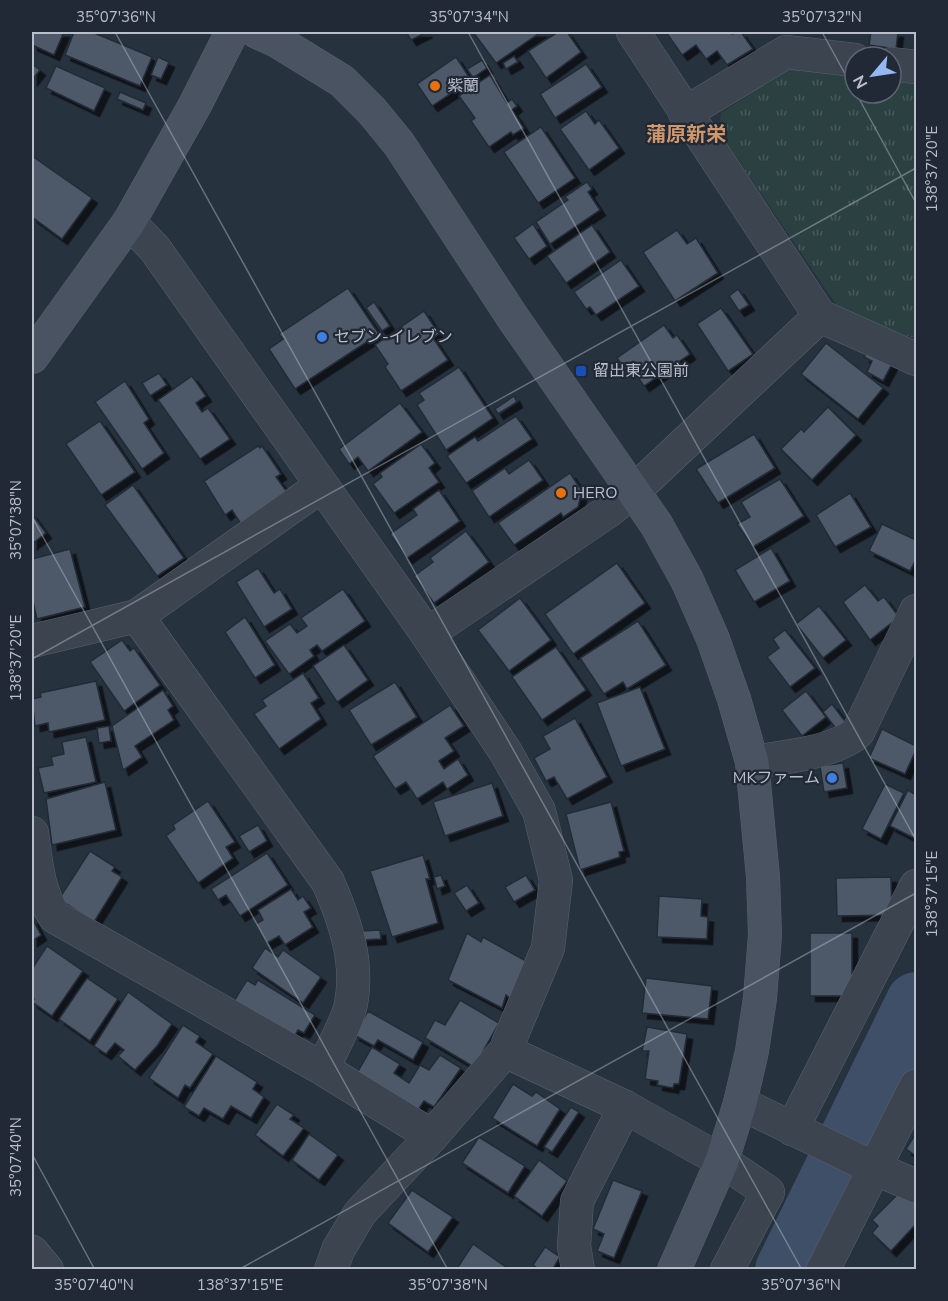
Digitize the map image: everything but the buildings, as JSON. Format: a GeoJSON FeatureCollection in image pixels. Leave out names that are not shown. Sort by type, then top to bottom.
{"type":"FeatureCollection","features":[{"type":"Feature","properties":{"kind":"street"},"geometry":{"type":"LineString","coordinates":[[32,357],[129,222],[195,105],[232,32]]}},
{"type":"Feature","properties":{"kind":"street"},"geometry":{"type":"LineString","coordinates":[[257,32],[277,40],[342,81],[372,111],[399,144],[513,318],[634,491],[672,552],[709,629],[734,699],[752,762],[763,877],[765,935],[760,998],[752,1051],[740,1103],[722,1161],[674,1269]]}},
{"type":"Feature","properties":{"kind":"street"},"geometry":{"type":"LineString","coordinates":[[633,32],[820,316],[916,359]]}},
{"type":"Feature","properties":{"kind":"street"},"geometry":{"type":"LineString","coordinates":[[686,113],[786,52],[843,59]]}},
{"type":"Feature","properties":{"kind":"street"},"geometry":{"type":"LineString","coordinates":[[129,222],[155,249],[427,634],[505,752],[539,811],[555,880],[548,948],[505,1051],[432,1136],[360,1213],[338,1250],[331,1269]]}},
{"type":"Feature","properties":{"kind":"street"},"geometry":{"type":"LineString","coordinates":[[427,634],[607,512],[634,491],[820,316]]}},
{"type":"Feature","properties":{"kind":"street"},"geometry":{"type":"LineString","coordinates":[[32,641],[136,616],[321,486]]}},
{"type":"Feature","properties":{"kind":"street"},"geometry":{"type":"LineString","coordinates":[[752,762],[789,757],[849,741],[858,732],[916,611]]}},
{"type":"Feature","properties":{"kind":"street"},"geometry":{"type":"LineString","coordinates":[[136,616],[328,882],[346,924],[354,970],[351,1006],[323,1069]]}},
{"type":"Feature","properties":{"kind":"street"},"geometry":{"type":"LineString","coordinates":[[32,833],[39,879],[46,903],[55,916],[323,1069],[432,1136]]}},
{"type":"Feature","properties":{"kind":"street"},"geometry":{"type":"LineString","coordinates":[[792,1129],[916,886]]}},
{"type":"Feature","properties":{"kind":"street"},"geometry":{"type":"LineString","coordinates":[[505,1051],[625,1107],[722,1161],[768,1192],[727,1269]]}},
{"type":"Feature","properties":{"kind":"street"},"geometry":{"type":"LineString","coordinates":[[823,1269],[876,1169],[916,1086]]}},
{"type":"Feature","properties":{"kind":"street"},"geometry":{"type":"LineString","coordinates":[[740,1103],[916,1186]]}},
{"type":"Feature","properties":{"kind":"street"},"geometry":{"type":"LineString","coordinates":[[579,1269],[574,1246],[577,1201],[625,1107]]}},
{"type":"Feature","properties":{"kind":"street"},"geometry":{"type":"LineString","coordinates":[[32,1252],[47,1269]]}},
{"type":"Feature","properties":{"kind":"green space"},"geometry":{"type":"Polygon","coordinates":[[[790,68],[843,75],[843,105],[903,105],[903,82],[916,84],[916,339],[839,309],[719,132],[721,113],[790,68]]]}},
{"type":"Feature","properties":{"kind":"waterway"},"geometry":{"type":"LineString","coordinates":[[785,1270],[916,1002]]}},
{"type":"Feature","properties":{"kind":"place","name":"紫蘭"},"geometry":{"type":"Point","coordinates":[435,86]}},
{"type":"Feature","properties":{"kind":"place","name":"セブン-イレブン"},"geometry":{"type":"Point","coordinates":[322,337]}},
{"type":"Feature","properties":{"kind":"place","name":"留出東公園前"},"geometry":{"type":"Point","coordinates":[581,371]}},
{"type":"Feature","properties":{"kind":"place","name":"HERO"},"geometry":{"type":"Point","coordinates":[561,493]}},
{"type":"Feature","properties":{"kind":"place","name":"MKファーム"},"geometry":{"type":"Point","coordinates":[832,778]}},
{"type":"Feature","properties":{"kind":"district","name":"蒲原新栄"},"geometry":{"type":"Point","coordinates":[686,134]}}]}
